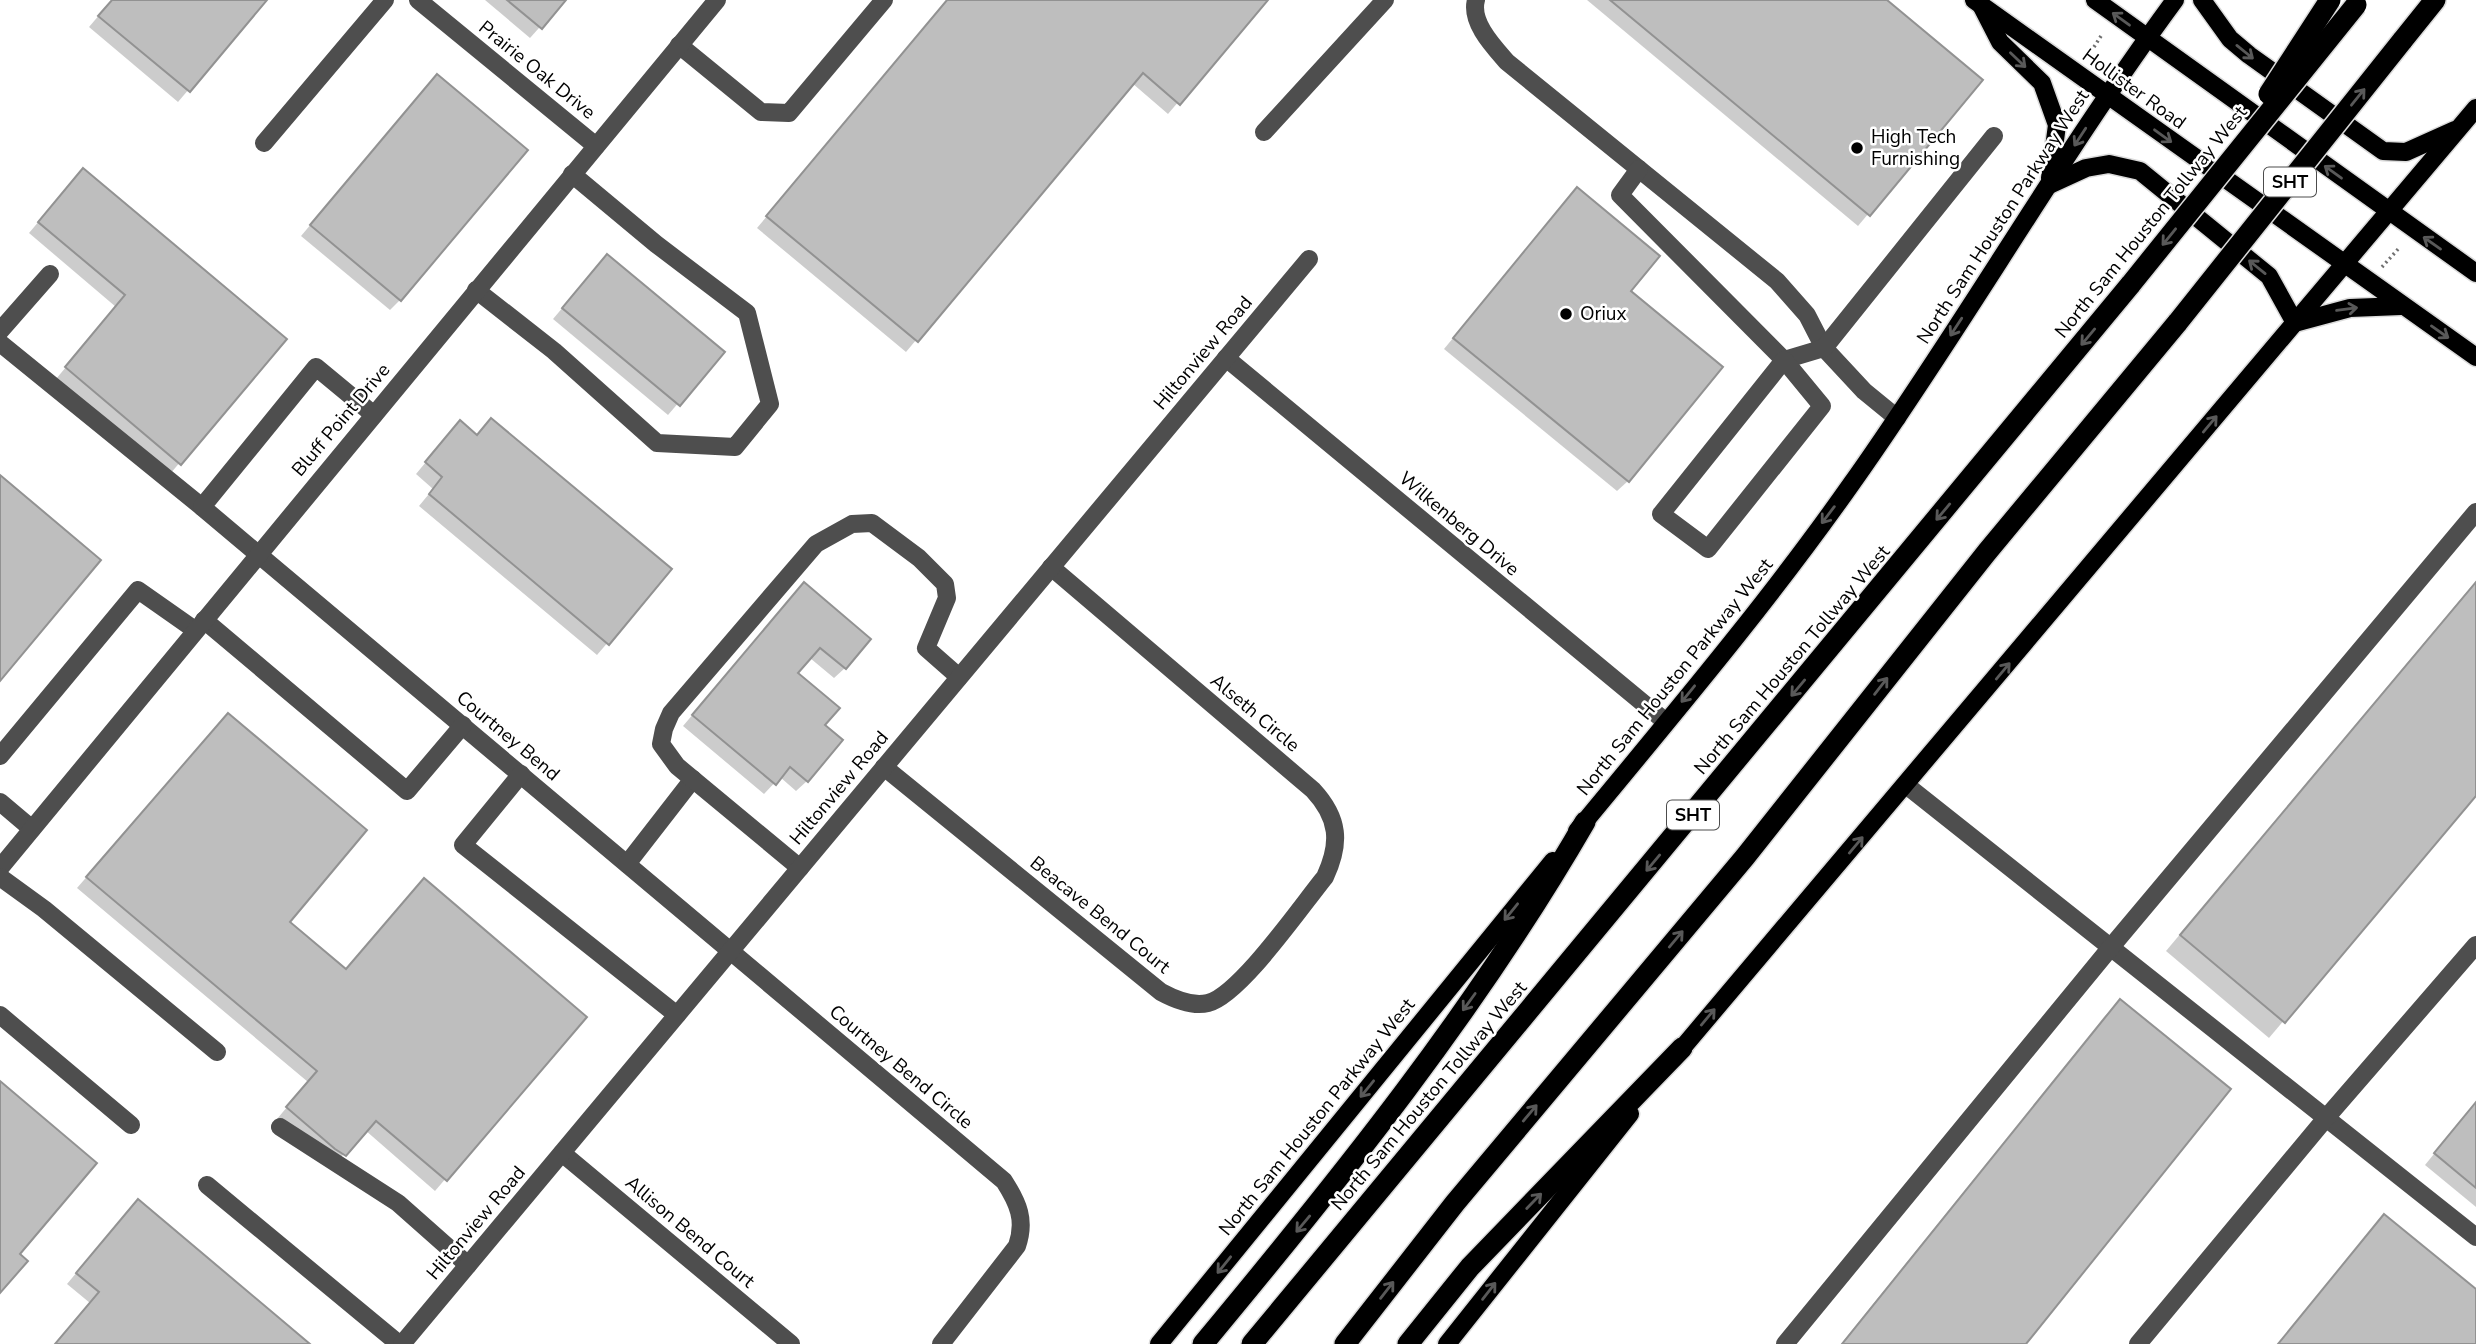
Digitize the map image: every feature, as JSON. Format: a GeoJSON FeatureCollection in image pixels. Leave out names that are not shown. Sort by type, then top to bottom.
{"type":"FeatureCollection","features":[{"type":"Feature","properties":{"kind":"highway"},"geometry":{"type":"LineString","coordinates":[[2207,190],[2330,0]]}},
{"type":"Feature","properties":{"kind":"highway","name":"SHT"},"geometry":{"type":"LineString","coordinates":[[1345,1344],[1455,1203],[1745,857],[1987,552],[2178,322],[2435,0]]}},
{"type":"Feature","properties":{"kind":"highway","name":"North Sam Houston Tollway West"},"geometry":{"type":"LineString","coordinates":[[1252,1344],[2132,284],[2358,3]]}},
{"type":"Feature","properties":{"kind":"highway"},"geometry":{"type":"LineString","coordinates":[[1203,1344],[1333,1188],[1407,1088],[1539,901],[1586,822]]}},
{"type":"Feature","properties":{"kind":"highway"},"geometry":{"type":"LineString","coordinates":[[1408,1344],[1470,1268],[1682,1048]]}},
{"type":"Feature","properties":{"kind":"main road"},"geometry":{"type":"LineString","coordinates":[[2095,0],[2476,273]]}},
{"type":"Feature","properties":{"kind":"main road","name":"North Sam Houston Parkway West"},"geometry":{"type":"LineString","coordinates":[[1159,1344],[1586,822],[1775,586],[1897,418],[2107,96],[2175,0]]}},
{"type":"Feature","properties":{"kind":"main road"},"geometry":{"type":"LineString","coordinates":[[2202,0],[2230,39],[2249,55],[2383,151],[2406,152],[2459,128]]}},
{"type":"Feature","properties":{"kind":"main road"},"geometry":{"type":"LineString","coordinates":[[1977,2],[2000,42],[2042,83],[2057,125],[2049,185]]}},
{"type":"Feature","properties":{"kind":"main road","name":"Hollister Road"},"geometry":{"type":"LineString","coordinates":[[1977,2],[2343,266],[2476,357]]}},
{"type":"Feature","properties":{"kind":"main road"},"geometry":{"type":"LineString","coordinates":[[1447,1344],[1682,1048],[2476,107]]}},
{"type":"Feature","properties":{"kind":"main road"},"geometry":{"type":"LineString","coordinates":[[2049,185],[2085,169],[2109,164],[2140,171],[2269,276],[2295,323]]}},
{"type":"Feature","properties":{"kind":"main road"},"geometry":{"type":"LineString","coordinates":[[2295,323],[2350,308],[2401,306]]}},
{"type":"Feature","properties":{"kind":"street"},"geometry":{"type":"LineString","coordinates":[[264,143],[385,0]]}},
{"type":"Feature","properties":{"kind":"street","name":"Prairie Oak Drive"},"geometry":{"type":"LineString","coordinates":[[418,0],[596,146]]}},
{"type":"Feature","properties":{"kind":"street","name":"Bluff Point Drive"},"geometry":{"type":"LineString","coordinates":[[0,868],[717,0]]}},
{"type":"Feature","properties":{"kind":"street"},"geometry":{"type":"LineString","coordinates":[[679,45],[761,112],[789,113],[884,0]]}},
{"type":"Feature","properties":{"kind":"street"},"geometry":{"type":"LineString","coordinates":[[1264,132],[1385,0]]}},
{"type":"Feature","properties":{"kind":"street"},"geometry":{"type":"LineString","coordinates":[[1476,0],[1474,9],[1485,35],[1507,62],[1777,281],[1807,315],[1824,348],[1864,391],[1897,418]]}},
{"type":"Feature","properties":{"kind":"street"},"geometry":{"type":"LineString","coordinates":[[1639,169],[1620,195],[1784,360],[1822,406],[1708,549],[1661,514],[1784,360],[1824,348],[1994,136]]}},
{"type":"Feature","properties":{"kind":"street"},"geometry":{"type":"LineString","coordinates":[[476,290],[554,351],[657,443],[735,447],[770,404],[747,313],[656,244],[572,174]]}},
{"type":"Feature","properties":{"kind":"street","name":"Hiltonview Road"},"geometry":{"type":"LineString","coordinates":[[404,1343],[1309,259]]}},
{"type":"Feature","properties":{"kind":"street"},"geometry":{"type":"LineString","coordinates":[[0,331],[50,274]]}},
{"type":"Feature","properties":{"kind":"street","name":"Courtney Bend"},"geometry":{"type":"LineString","coordinates":[[0,343],[202,507],[731,951]]}},
{"type":"Feature","properties":{"kind":"street","name":"Wilkenberg Drive"},"geometry":{"type":"LineString","coordinates":[[1226,358],[1666,722]]}},
{"type":"Feature","properties":{"kind":"street"},"geometry":{"type":"LineString","coordinates":[[202,507],[316,367],[373,415]]}},
{"type":"Feature","properties":{"kind":"street"},"geometry":{"type":"LineString","coordinates":[[1785,1344],[2111,947],[2476,512]]}},
{"type":"Feature","properties":{"kind":"street"},"geometry":{"type":"LineString","coordinates":[[800,868],[677,766],[662,744],[664,729],[671,713],[816,544],[852,524],[872,523],[919,558],[945,584],[947,598],[926,648],[959,677]]}},
{"type":"Feature","properties":{"kind":"street","name":"Alseth Circle"},"geometry":{"type":"LineString","coordinates":[[1051,567],[1327,805],[1335,822],[1337,840],[1334,858],[1325,877],[1288,922]]}},
{"type":"Feature","properties":{"kind":"street"},"geometry":{"type":"LineString","coordinates":[[0,756],[138,590],[200,625],[407,791],[463,725]]}},
{"type":"Feature","properties":{"kind":"street","name":"Beacave Bend Court"},"geometry":{"type":"LineString","coordinates":[[884,767],[1161,992],[1177,1001],[1208,1003],[1237,985],[1288,922]]}},
{"type":"Feature","properties":{"kind":"street"},"geometry":{"type":"LineString","coordinates":[[521,774],[463,845],[677,1015]]}},
{"type":"Feature","properties":{"kind":"street"},"geometry":{"type":"LineString","coordinates":[[627,864],[693,779]]}},
{"type":"Feature","properties":{"kind":"street"},"geometry":{"type":"LineString","coordinates":[[1906,785],[2476,1237]]}},
{"type":"Feature","properties":{"kind":"street"},"geometry":{"type":"LineString","coordinates":[[0,802],[32,829]]}},
{"type":"Feature","properties":{"kind":"street"},"geometry":{"type":"LineString","coordinates":[[0,877],[44,909],[217,1052]]}},
{"type":"Feature","properties":{"kind":"street"},"geometry":{"type":"LineString","coordinates":[[2138,1344],[2326,1118],[2476,945]]}},
{"type":"Feature","properties":{"kind":"street","name":"Courtney Bend Circle"},"geometry":{"type":"LineString","coordinates":[[731,951],[1004,1181],[1018,1203],[1023,1229],[1017,1246],[941,1344]]}},
{"type":"Feature","properties":{"kind":"street"},"geometry":{"type":"LineString","coordinates":[[0,1015],[131,1125]]}},
{"type":"Feature","properties":{"kind":"street"},"geometry":{"type":"LineString","coordinates":[[280,1126],[398,1203],[468,1265]]}},
{"type":"Feature","properties":{"kind":"street","name":"Allison Bend Court"},"geometry":{"type":"LineString","coordinates":[[562,1153],[791,1344]]}},
{"type":"Feature","properties":{"kind":"street"},"geometry":{"type":"LineString","coordinates":[[207,1185],[404,1343]]}},
{"type":"Feature","properties":{"kind":"path"},"geometry":{"type":"LineString","coordinates":[[2094,47],[2101,37]]}},
{"type":"Feature","properties":{"kind":"path"},"geometry":{"type":"LineString","coordinates":[[2376,274],[2400,247]]}},
{"type":"Feature","properties":{"kind":"building"},"geometry":{"type":"Polygon","coordinates":[[[112,0],[267,0],[190,92],[98,16],[112,0]]]}},
{"type":"Feature","properties":{"kind":"building"},"geometry":{"type":"Polygon","coordinates":[[[507,0],[566,0],[542,29],[507,0]]]}},
{"type":"Feature","properties":{"kind":"building"},"geometry":{"type":"Polygon","coordinates":[[[947,0],[1268,0],[1180,105],[1143,73],[918,342],[766,216],[947,0]]]}},
{"type":"Feature","properties":{"kind":"building","name":"High Tech Furnishing"},"geometry":{"type":"Polygon","coordinates":[[[1610,0],[1887,0],[1983,80],[1870,216],[1610,0]]]}},
{"type":"Feature","properties":{"kind":"building"},"geometry":{"type":"Polygon","coordinates":[[[437,74],[528,150],[401,301],[310,225],[437,74]]]}},
{"type":"Feature","properties":{"kind":"building"},"geometry":{"type":"Polygon","coordinates":[[[83,168],[287,339],[181,465],[65,367],[125,295],[38,222],[83,168]]]}},
{"type":"Feature","properties":{"kind":"building","name":"Oriux"},"geometry":{"type":"Polygon","coordinates":[[[1577,187],[1660,256],[1631,291],[1723,367],[1629,482],[1453,338],[1577,187]]]}},
{"type":"Feature","properties":{"kind":"building"},"geometry":{"type":"Polygon","coordinates":[[[607,254],[725,352],[680,406],[562,308],[607,254]]]}},
{"type":"Feature","properties":{"kind":"building"},"geometry":{"type":"Polygon","coordinates":[[[491,418],[672,569],[609,645],[429,494],[442,477],[425,462],[460,420],[477,435],[491,418]]]}},
{"type":"Feature","properties":{"kind":"building"},"geometry":{"type":"Polygon","coordinates":[[[0,475],[101,560],[0,681],[0,475]]]}},
{"type":"Feature","properties":{"kind":"building"},"geometry":{"type":"Polygon","coordinates":[[[804,582],[871,639],[846,669],[820,648],[798,673],[840,708],[825,725],[843,740],[808,782],[790,767],[776,785],[692,715],[804,582]]]}},
{"type":"Feature","properties":{"kind":"building"},"geometry":{"type":"Polygon","coordinates":[[[2476,582],[2476,796],[2285,1023],[2180,935],[2476,582]]]}},
{"type":"Feature","properties":{"kind":"building"},"geometry":{"type":"Polygon","coordinates":[[[228,713],[367,830],[290,922],[346,969],[424,878],[587,1017],[447,1181],[376,1121],[346,1156],[335,1149],[286,1107],[317,1071],[86,877],[228,713]]]}},
{"type":"Feature","properties":{"kind":"building"},"geometry":{"type":"Polygon","coordinates":[[[2120,999],[2231,1089],[2026,1344],[1842,1344],[2120,999]]]}},
{"type":"Feature","properties":{"kind":"building"},"geometry":{"type":"Polygon","coordinates":[[[0,1081],[97,1163],[20,1254],[28,1261],[0,1293],[0,1081]]]}},
{"type":"Feature","properties":{"kind":"building"},"geometry":{"type":"Polygon","coordinates":[[[2476,1102],[2476,1188],[2434,1153],[2476,1102]]]}},
{"type":"Feature","properties":{"kind":"building"},"geometry":{"type":"Polygon","coordinates":[[[138,1199],[310,1344],[55,1344],[99,1292],[76,1273],[138,1199]]]}},
{"type":"Feature","properties":{"kind":"building"},"geometry":{"type":"Polygon","coordinates":[[[2384,1214],[2476,1289],[2476,1344],[2278,1344],[2384,1214]]]}},
{"type":"Feature","properties":{"kind":"place","name":"High Tech Furnishing"},"geometry":{"type":"Point","coordinates":[1857,148]}},
{"type":"Feature","properties":{"kind":"place","name":"Oriux"},"geometry":{"type":"Point","coordinates":[1566,314]}}]}
